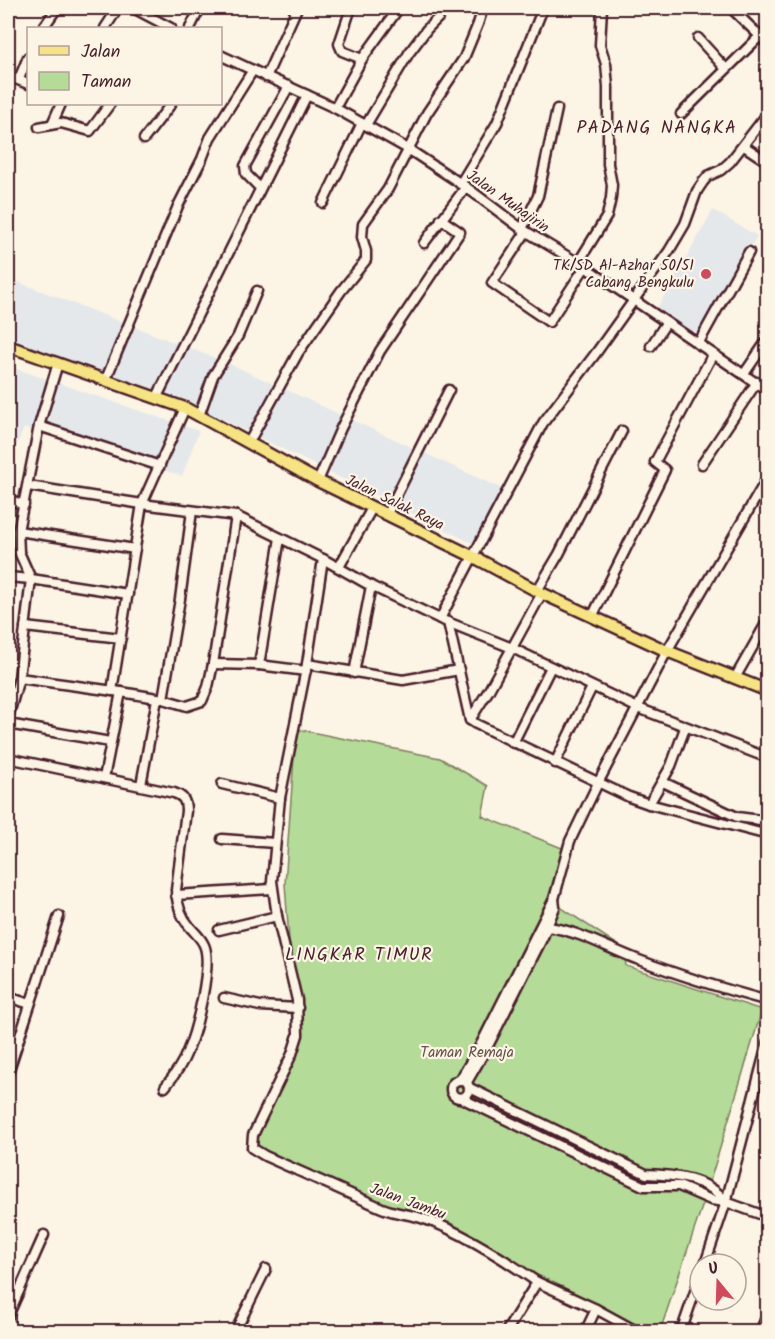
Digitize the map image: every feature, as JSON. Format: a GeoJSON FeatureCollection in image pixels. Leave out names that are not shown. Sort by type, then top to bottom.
{"type":"FeatureCollection","features":[{"type":"Feature","properties":{"kind":"main road","name":"Jalan Salak Raya"},"geometry":{"type":"LineString","coordinates":[[8,346],[185,408],[318,481],[474,557],[539,592],[667,651],[768,691]]}},
{"type":"Feature","properties":{"kind":"street"},"geometry":{"type":"LineString","coordinates":[[44,27],[57,8]]}},
{"type":"Feature","properties":{"kind":"street"},"geometry":{"type":"LineString","coordinates":[[106,27],[118,8]]}},
{"type":"Feature","properties":{"kind":"street"},"geometry":{"type":"LineString","coordinates":[[133,8],[146,11],[158,26]]}},
{"type":"Feature","properties":{"kind":"street"},"geometry":{"type":"LineString","coordinates":[[190,27],[200,8]]}},
{"type":"Feature","properties":{"kind":"street"},"geometry":{"type":"LineString","coordinates":[[266,77],[297,8]]}},
{"type":"Feature","properties":{"kind":"street"},"geometry":{"type":"LineString","coordinates":[[351,8],[339,44],[342,51],[362,59]]}},
{"type":"Feature","properties":{"kind":"street"},"geometry":{"type":"LineString","coordinates":[[335,108],[362,59],[399,8]]}},
{"type":"Feature","properties":{"kind":"street"},"geometry":{"type":"LineString","coordinates":[[249,442],[298,353],[341,291],[366,260],[362,237],[363,224],[388,189],[428,113],[464,58],[483,8]]}},
{"type":"Feature","properties":{"kind":"street"},"geometry":{"type":"LineString","coordinates":[[424,243],[463,186],[497,123],[543,8]]}},
{"type":"Feature","properties":{"kind":"street"},"geometry":{"type":"LineString","coordinates":[[557,109],[538,195],[524,230],[492,283],[549,322],[607,216],[611,198],[612,185],[608,164],[608,87],[606,64],[602,55],[602,8]]}},
{"type":"Feature","properties":{"kind":"street"},"geometry":{"type":"LineString","coordinates":[[731,8],[768,44]]}},
{"type":"Feature","properties":{"kind":"street"},"geometry":{"type":"LineString","coordinates":[[323,202],[364,124],[409,52],[439,17]]}},
{"type":"Feature","properties":{"kind":"street"},"geometry":{"type":"LineString","coordinates":[[681,114],[760,36]]}},
{"type":"Feature","properties":{"kind":"street"},"geometry":{"type":"LineString","coordinates":[[698,38],[726,69]]}},
{"type":"Feature","properties":{"kind":"street","name":"Jalan Muhajirin"},"geometry":{"type":"LineString","coordinates":[[222,56],[335,108],[408,149],[524,230],[582,265],[768,391]]}},
{"type":"Feature","properties":{"kind":"street"},"geometry":{"type":"LineString","coordinates":[[19,79],[27,59]]}},
{"type":"Feature","properties":{"kind":"street"},"geometry":{"type":"LineString","coordinates":[[106,379],[178,206],[210,138],[253,70]]}},
{"type":"Feature","properties":{"kind":"street"},"geometry":{"type":"LineString","coordinates":[[8,76],[27,83]]}},
{"type":"Feature","properties":{"kind":"street"},"geometry":{"type":"LineString","coordinates":[[260,188],[246,174],[245,165],[289,86]]}},
{"type":"Feature","properties":{"kind":"street"},"geometry":{"type":"LineString","coordinates":[[157,397],[307,95]]}},
{"type":"Feature","properties":{"kind":"street"},"geometry":{"type":"LineString","coordinates":[[52,124],[61,105]]}},
{"type":"Feature","properties":{"kind":"street"},"geometry":{"type":"LineString","coordinates":[[39,127],[60,123],[90,131],[109,105]]}},
{"type":"Feature","properties":{"kind":"street"},"geometry":{"type":"LineString","coordinates":[[144,139],[170,105]]}},
{"type":"Feature","properties":{"kind":"street"},"geometry":{"type":"LineString","coordinates":[[768,113],[730,162],[703,182],[697,191],[685,224],[669,251],[580,376],[543,423],[444,621],[459,670],[470,720],[476,724],[598,783],[649,804],[768,834]]}},
{"type":"Feature","properties":{"kind":"street"},"geometry":{"type":"LineString","coordinates":[[744,146],[768,162]]}},
{"type":"Feature","properties":{"kind":"street"},"geometry":{"type":"LineString","coordinates":[[318,481],[341,428],[381,351],[460,232],[441,219]]}},
{"type":"Feature","properties":{"kind":"street"},"geometry":{"type":"LineString","coordinates":[[698,345],[749,252]]}},
{"type":"Feature","properties":{"kind":"street"},"geometry":{"type":"LineString","coordinates":[[199,416],[213,376],[238,336],[257,291]]}},
{"type":"Feature","properties":{"kind":"street"},"geometry":{"type":"LineString","coordinates":[[651,346],[666,322]]}},
{"type":"Feature","properties":{"kind":"street"},"geometry":{"type":"LineString","coordinates":[[744,374],[768,339]]}},
{"type":"Feature","properties":{"kind":"street"},"geometry":{"type":"LineString","coordinates":[[592,617],[665,470],[655,462],[713,354]]}},
{"type":"Feature","properties":{"kind":"street"},"geometry":{"type":"LineString","coordinates":[[8,718],[11,692],[19,678],[31,579],[19,552],[18,531],[39,426],[58,363]]}},
{"type":"Feature","properties":{"kind":"street"},"geometry":{"type":"LineString","coordinates":[[702,464],[757,382]]}},
{"type":"Feature","properties":{"kind":"street"},"geometry":{"type":"LineString","coordinates":[[387,514],[448,390]]}},
{"type":"Feature","properties":{"kind":"street"},"geometry":{"type":"LineString","coordinates":[[104,778],[117,692],[121,638],[142,504],[185,408]]}},
{"type":"Feature","properties":{"kind":"street"},"geometry":{"type":"LineString","coordinates":[[39,426],[160,465]]}},
{"type":"Feature","properties":{"kind":"street"},"geometry":{"type":"LineString","coordinates":[[470,720],[512,648],[622,431]]}},
{"type":"Feature","properties":{"kind":"street"},"geometry":{"type":"LineString","coordinates":[[461,1098],[468,1095],[466,1083],[486,1034],[554,899],[570,842],[598,783],[667,651],[768,477]]}},
{"type":"Feature","properties":{"kind":"street"},"geometry":{"type":"LineString","coordinates":[[28,486],[236,516],[444,621],[512,648],[592,687],[685,728],[768,758]]}},
{"type":"Feature","properties":{"kind":"street"},"geometry":{"type":"LineString","coordinates":[[8,499],[24,505]]}},
{"type":"Feature","properties":{"kind":"street"},"geometry":{"type":"LineString","coordinates":[[339,567],[372,508]]}},
{"type":"Feature","properties":{"kind":"street"},"geometry":{"type":"LineString","coordinates":[[141,785],[180,599],[192,511]]}},
{"type":"Feature","properties":{"kind":"street"},"geometry":{"type":"LineString","coordinates":[[19,678],[160,699],[187,706],[202,701],[213,664],[236,516]]}},
{"type":"Feature","properties":{"kind":"street"},"geometry":{"type":"LineString","coordinates":[[18,531],[135,549]]}},
{"type":"Feature","properties":{"kind":"street"},"geometry":{"type":"LineString","coordinates":[[259,665],[280,538]]}},
{"type":"Feature","properties":{"kind":"street"},"geometry":{"type":"LineString","coordinates":[[224,998],[261,1006],[298,1008],[296,990],[272,888],[280,798],[307,667],[323,559]]}},
{"type":"Feature","properties":{"kind":"street"},"geometry":{"type":"LineString","coordinates":[[8,577],[128,594]]}},
{"type":"Feature","properties":{"kind":"street"},"geometry":{"type":"LineString","coordinates":[[354,673],[371,586]]}},
{"type":"Feature","properties":{"kind":"street"},"geometry":{"type":"LineString","coordinates":[[735,678],[768,620]]}},
{"type":"Feature","properties":{"kind":"street"},"geometry":{"type":"LineString","coordinates":[[25,627],[121,638]]}},
{"type":"Feature","properties":{"kind":"street"},"geometry":{"type":"LineString","coordinates":[[213,664],[307,667],[403,680],[459,670]]}},
{"type":"Feature","properties":{"kind":"street"},"geometry":{"type":"LineString","coordinates":[[513,743],[550,667]]}},
{"type":"Feature","properties":{"kind":"street"},"geometry":{"type":"LineString","coordinates":[[555,763],[592,687]]}},
{"type":"Feature","properties":{"kind":"street"},"geometry":{"type":"LineString","coordinates":[[8,724],[110,742]]}},
{"type":"Feature","properties":{"kind":"street"},"geometry":{"type":"LineString","coordinates":[[649,804],[671,766],[685,728]]}},
{"type":"Feature","properties":{"kind":"street"},"geometry":{"type":"LineString","coordinates":[[8,758],[174,792],[182,796],[185,801],[186,811],[176,895],[184,919],[203,942],[207,960],[203,994],[193,1038],[182,1063],[165,1087]]}},
{"type":"Feature","properties":{"kind":"street"},"geometry":{"type":"LineString","coordinates":[[663,782],[737,817],[768,821]]}},
{"type":"Feature","properties":{"kind":"street"},"geometry":{"type":"LineString","coordinates":[[222,784],[280,798]]}},
{"type":"Feature","properties":{"kind":"street"},"geometry":{"type":"LineString","coordinates":[[222,839],[275,843]]}},
{"type":"Feature","properties":{"kind":"street"},"geometry":{"type":"LineString","coordinates":[[176,895],[272,888]]}},
{"type":"Feature","properties":{"kind":"street"},"geometry":{"type":"LineString","coordinates":[[466,1083],[489,1044],[548,927],[555,907],[554,899]]}},
{"type":"Feature","properties":{"kind":"street"},"geometry":{"type":"LineString","coordinates":[[8,1073],[59,916]]}},
{"type":"Feature","properties":{"kind":"street"},"geometry":{"type":"LineString","coordinates":[[219,930],[277,916]]}},
{"type":"Feature","properties":{"kind":"street"},"geometry":{"type":"LineString","coordinates":[[548,927],[574,933],[635,959],[698,981],[768,1001]]}},
{"type":"Feature","properties":{"kind":"street"},"geometry":{"type":"LineString","coordinates":[[8,997],[30,1004]]}},
{"type":"Feature","properties":{"kind":"street","name":"Jalan Jambu"},"geometry":{"type":"LineString","coordinates":[[298,1008],[297,1044],[257,1126],[251,1144],[255,1151],[388,1210],[419,1217],[447,1229],[502,1257],[537,1282],[596,1308],[638,1332]]}},
{"type":"Feature","properties":{"kind":"street"},"geometry":{"type":"LineString","coordinates":[[709,1252],[726,1202],[764,1064],[768,1041]]}},
{"type":"Feature","properties":{"kind":"street"},"geometry":{"type":"LineString","coordinates":[[726,1202],[718,1191],[679,1175],[646,1174],[466,1083],[454,1082],[451,1089],[454,1095],[644,1186],[679,1186],[711,1200],[726,1202],[766,1216],[768,1203]]}},
{"type":"Feature","properties":{"kind":"street"},"geometry":{"type":"LineString","coordinates":[[8,1316],[44,1235]]}},
{"type":"Feature","properties":{"kind":"street"},"geometry":{"type":"LineString","coordinates":[[235,1332],[266,1269]]}},
{"type":"Feature","properties":{"kind":"street"},"geometry":{"type":"LineString","coordinates":[[506,1332],[537,1282]]}},
{"type":"Feature","properties":{"kind":"street"},"geometry":{"type":"LineString","coordinates":[[585,1332],[596,1308]]}},
{"type":"Feature","properties":{"kind":"street"},"geometry":{"type":"LineString","coordinates":[[681,1332],[688,1312]]}},
{"type":"Feature","properties":{"kind":"street"},"geometry":{"type":"LineString","coordinates":[[760,1332],[768,1313]]}},
{"type":"Feature","properties":{"kind":"shaded area","name":"TK/SD Al-Azhar 50/51 Cabang Bengkulu"},"geometry":{"type":"Polygon","coordinates":[[[713,210],[757,236],[695,339],[655,312],[713,210]]]}},
{"type":"Feature","properties":{"kind":"shaded area"},"geometry":{"type":"Polygon","coordinates":[[[8,278],[228,363],[507,491],[478,546],[214,415],[8,339],[8,278]]]}},
{"type":"Feature","properties":{"kind":"shaded area"},"geometry":{"type":"Polygon","coordinates":[[[8,366],[199,431],[182,476],[24,428],[8,466],[8,366]]]}},
{"type":"Feature","properties":{"kind":"green space","name":"Taman Remaja"},"geometry":{"type":"Polygon","coordinates":[[[296,729],[440,758],[488,786],[482,816],[567,850],[551,901],[624,949],[626,966],[762,1010],[703,1204],[660,1331],[645,1331],[577,1294],[386,1204],[318,1185],[255,1147],[296,1036],[285,884],[296,729]]]}},
{"type":"Feature","properties":{"kind":"place","name":"TK/SD Al-Azhar 50/51 Cabang Bengkulu"},"geometry":{"type":"Point","coordinates":[706,274]}},
{"type":"Feature","properties":{"kind":"district","name":"PADANG NANGKA"},"geometry":{"type":"Point","coordinates":[657,127]}},
{"type":"Feature","properties":{"kind":"district","name":"LINGKAR TIMUR"},"geometry":{"type":"Point","coordinates":[359,954]}}]}
